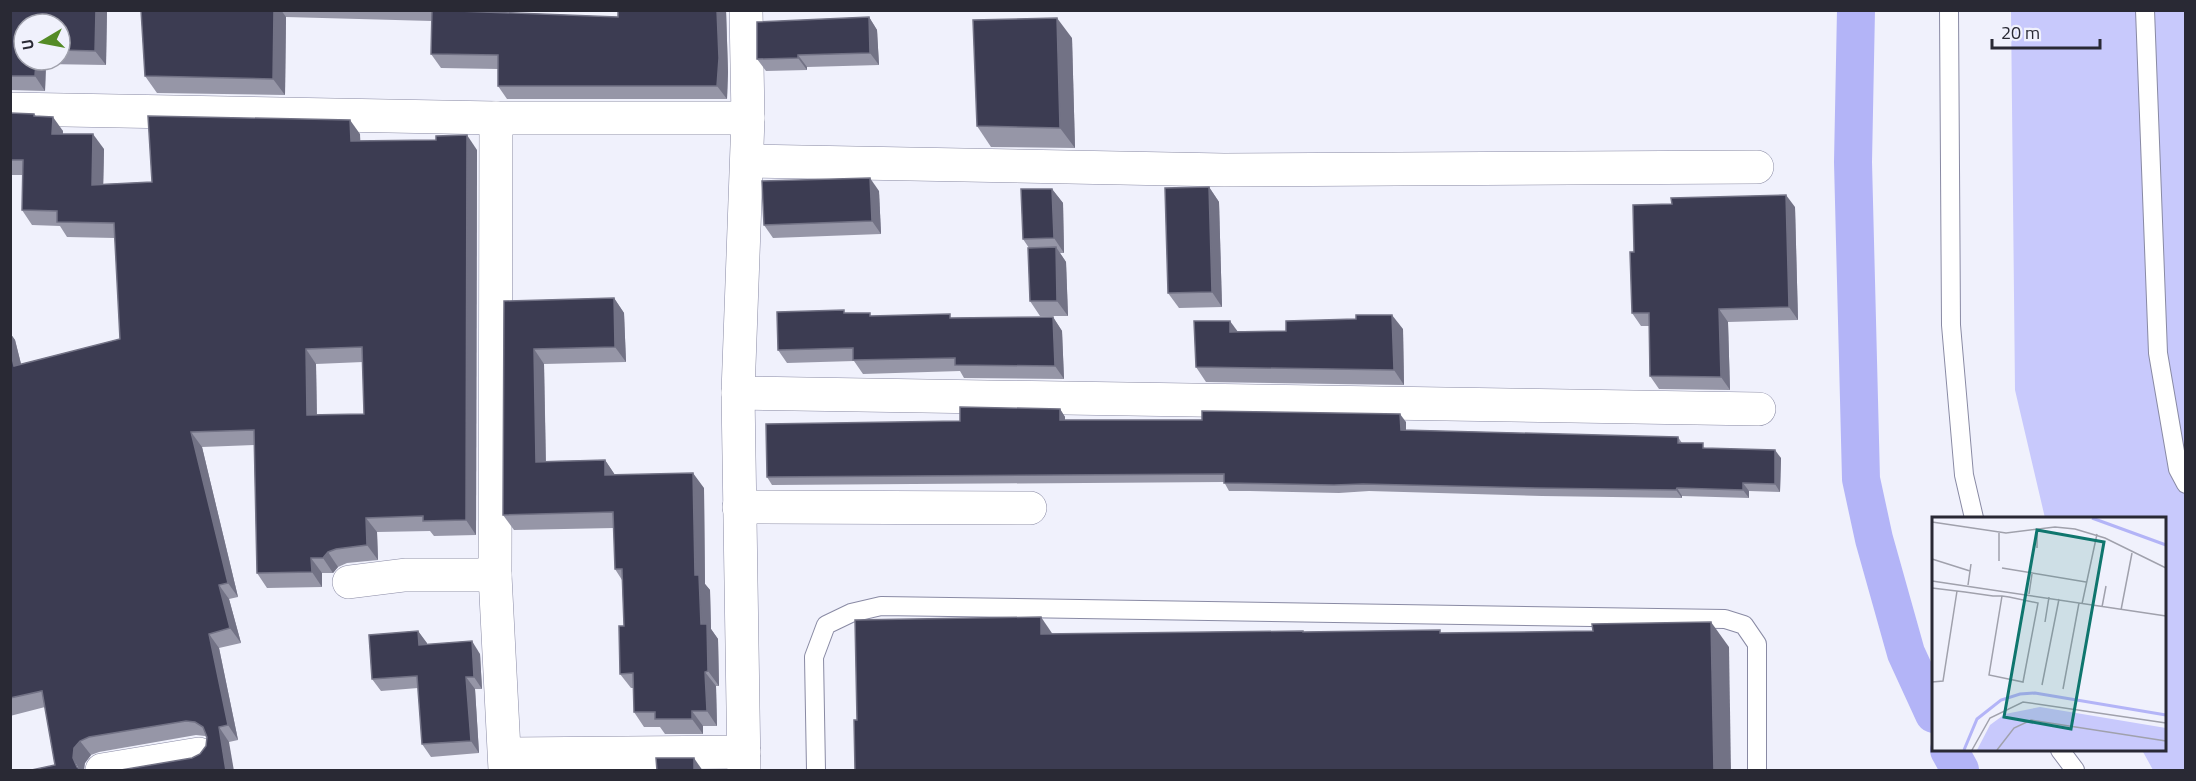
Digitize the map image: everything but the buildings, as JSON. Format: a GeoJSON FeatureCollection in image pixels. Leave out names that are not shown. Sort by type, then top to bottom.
{"type":"FeatureCollection","features":[{"type":"Feature","properties":{"kind":"street"},"geometry":{"type":"LineString","coordinates":[[496,118],[495,575],[505,763],[744,761],[738,393],[748,118],[746,10]]}},
{"type":"Feature","properties":{"kind":"street"},"geometry":{"type":"LineString","coordinates":[[10,109],[496,118],[748,118]]}},
{"type":"Feature","properties":{"kind":"street"},"geometry":{"type":"LineString","coordinates":[[747,161],[1224,170],[1757,167]]}},
{"type":"Feature","properties":{"kind":"street"},"geometry":{"type":"LineString","coordinates":[[738,393],[1759,409]]}},
{"type":"Feature","properties":{"kind":"street"},"geometry":{"type":"LineString","coordinates":[[739,507],[1030,508]]}},
{"type":"Feature","properties":{"kind":"street"},"geometry":{"type":"LineString","coordinates":[[349,582],[405,575],[495,575]]}},
{"type":"Feature","properties":{"kind":"street"},"geometry":{"type":"LineString","coordinates":[[102,771],[199,754]]}},
{"type":"Feature","properties":{"kind":"lane"},"geometry":{"type":"LineString","coordinates":[[1949,10],[1951,325],[1964,475],[1974,517]]}},
{"type":"Feature","properties":{"kind":"lane"},"geometry":{"type":"LineString","coordinates":[[2145,10],[2158,353],[2178,469],[2186,484]]}},
{"type":"Feature","properties":{"kind":"lane"},"geometry":{"type":"LineString","coordinates":[[816,771],[814,657],[826,625],[851,613],[881,606],[1725,620],[1744,625],[1757,644],[1757,771]]}},
{"type":"Feature","properties":{"kind":"lane"},"geometry":{"type":"LineString","coordinates":[[2061,751],[2075,771]]}},
{"type":"Feature","properties":{"kind":"shaded area"},"geometry":{"type":"Polygon","coordinates":[[[2011,11],[2185,11],[2185,770],[2153,770],[2143,751],[2166,751],[2166,517],[2045,517],[2015,390],[2011,11]]]}},
{"type":"Feature","properties":{"kind":"waterway"},"geometry":{"type":"LineString","coordinates":[[1856,10],[1853,162],[1861,479],[1874,539],[1906,653],[1932,710]]}},
{"type":"Feature","properties":{"kind":"waterway"},"geometry":{"type":"LineString","coordinates":[[1950,751],[1960,770]]}}]}
